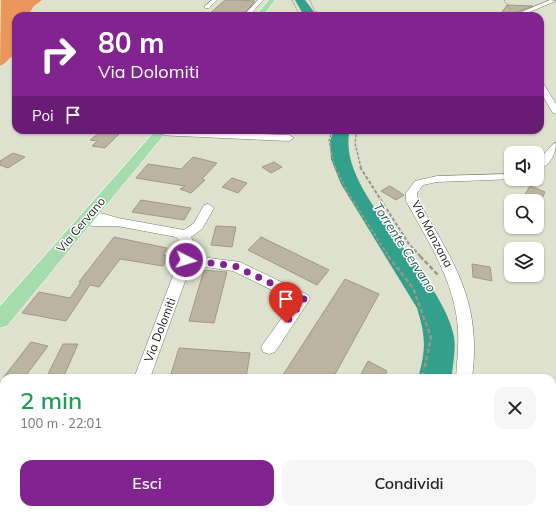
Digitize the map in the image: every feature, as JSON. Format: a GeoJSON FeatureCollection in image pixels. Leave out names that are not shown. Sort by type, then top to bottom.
{"type":"FeatureCollection","features":[{"type":"Feature","properties":{"kind":"main road"},"geometry":{"type":"LineString","coordinates":[[262,12],[271,0]]}},
{"type":"Feature","properties":{"kind":"main road","name":"Via Cervano"},"geometry":{"type":"LineString","coordinates":[[0,320],[43,268],[103,220],[119,179],[158,134]]}},
{"type":"Feature","properties":{"kind":"street"},"geometry":{"type":"LineString","coordinates":[[207,7],[215,0]]}},
{"type":"Feature","properties":{"kind":"street"},"geometry":{"type":"LineString","coordinates":[[257,0],[271,0]]}},
{"type":"Feature","properties":{"kind":"street"},"geometry":{"type":"LineString","coordinates":[[250,12],[261,0]]}},
{"type":"Feature","properties":{"kind":"street"},"geometry":{"type":"LineString","coordinates":[[522,12],[554,0]]}},
{"type":"Feature","properties":{"kind":"street"},"geometry":{"type":"LineString","coordinates":[[544,92],[556,111]]}},
{"type":"Feature","properties":{"kind":"street"},"geometry":{"type":"LineString","coordinates":[[203,134],[289,138]]}},
{"type":"Feature","properties":{"kind":"street"},"geometry":{"type":"LineString","coordinates":[[544,162],[556,146]]}},
{"type":"Feature","properties":{"kind":"street","name":"Via Manzana"},"geometry":{"type":"LineString","coordinates":[[465,374],[468,356],[467,336],[459,292],[451,271],[412,201],[411,193],[419,183],[437,179],[504,177]]}},
{"type":"Feature","properties":{"kind":"street"},"geometry":{"type":"LineString","coordinates":[[103,220],[184,236],[198,226],[208,208]]}},
{"type":"Feature","properties":{"kind":"street","name":"Via Dolomiti"},"geometry":{"type":"LineString","coordinates":[[143,374],[186,260],[189,244],[184,236]]}},
{"type":"Feature","properties":{"kind":"street"},"geometry":{"type":"LineString","coordinates":[[186,260],[235,266],[304,299],[269,347]]}},
{"type":"Feature","properties":{"kind":"path"},"geometry":{"type":"LineString","coordinates":[[292,0],[298,12]]}},
{"type":"Feature","properties":{"kind":"path"},"geometry":{"type":"LineString","coordinates":[[310,0],[316,12]]}},
{"type":"Feature","properties":{"kind":"path"},"geometry":{"type":"LineString","coordinates":[[504,0],[511,10],[522,12]]}},
{"type":"Feature","properties":{"kind":"path"},"geometry":{"type":"LineString","coordinates":[[331,134],[329,141],[335,167],[390,258],[414,288],[431,337],[423,374]]}},
{"type":"Feature","properties":{"kind":"path"},"geometry":{"type":"LineString","coordinates":[[356,134],[355,143],[361,169],[409,244],[438,275]]}},
{"type":"Feature","properties":{"kind":"shaded area"},"geometry":{"type":"Polygon","coordinates":[[[1,0],[42,0],[34,6],[30,12],[12,12],[12,57],[0,66],[1,0]]]}},
{"type":"Feature","properties":{"kind":"water"},"geometry":{"type":"Polygon","coordinates":[[[295,0],[305,0],[314,12],[302,12],[295,0]]]}},
{"type":"Feature","properties":{"kind":"water"},"geometry":{"type":"Polygon","coordinates":[[[333,134],[350,134],[349,154],[358,179],[373,205],[430,286],[445,312],[455,342],[452,374],[419,374],[424,351],[424,343],[417,308],[341,184],[331,159],[330,141],[333,134]]]}},
{"type":"Feature","properties":{"kind":"building"},"geometry":{"type":"Polygon","coordinates":[[[225,0],[255,1],[245,12],[212,12],[225,0]]]}},
{"type":"Feature","properties":{"kind":"building"},"geometry":{"type":"Polygon","coordinates":[[[507,5],[533,6],[517,12],[502,12],[507,5]]]}},
{"type":"Feature","properties":{"kind":"building"},"geometry":{"type":"Polygon","coordinates":[[[98,134],[119,134],[105,148],[92,146],[97,141],[90,140],[98,134]]]}},
{"type":"Feature","properties":{"kind":"building"},"geometry":{"type":"Polygon","coordinates":[[[13,153],[25,157],[8,168],[0,165],[0,161],[13,153]]]}},
{"type":"Feature","properties":{"kind":"building"},"geometry":{"type":"Polygon","coordinates":[[[193,157],[217,163],[202,179],[205,180],[191,193],[180,189],[185,186],[136,178],[148,164],[181,169],[193,157]]]}},
{"type":"Feature","properties":{"kind":"building"},"geometry":{"type":"Polygon","coordinates":[[[274,162],[282,167],[271,173],[262,167],[274,162]]]}},
{"type":"Feature","properties":{"kind":"building"},"geometry":{"type":"Polygon","coordinates":[[[232,178],[247,183],[238,193],[222,187],[232,178]]]}},
{"type":"Feature","properties":{"kind":"building"},"geometry":{"type":"Polygon","coordinates":[[[390,186],[404,195],[396,200],[381,191],[390,186]]]}},
{"type":"Feature","properties":{"kind":"building"},"geometry":{"type":"Polygon","coordinates":[[[530,186],[545,192],[544,194],[525,194],[530,186]]]}},
{"type":"Feature","properties":{"kind":"building"},"geometry":{"type":"Polygon","coordinates":[[[141,200],[191,208],[184,220],[132,212],[141,200]]]}},
{"type":"Feature","properties":{"kind":"building"},"geometry":{"type":"Polygon","coordinates":[[[216,226],[236,227],[232,247],[211,245],[216,226]]]}},
{"type":"Feature","properties":{"kind":"building"},"geometry":{"type":"Polygon","coordinates":[[[114,237],[167,248],[163,255],[169,256],[163,266],[120,259],[99,287],[90,285],[66,321],[22,313],[39,292],[70,298],[81,282],[79,282],[114,237]]]}},
{"type":"Feature","properties":{"kind":"building"},"geometry":{"type":"Polygon","coordinates":[[[261,237],[329,270],[317,285],[248,250],[261,237]]]}},
{"type":"Feature","properties":{"kind":"building"},"geometry":{"type":"Polygon","coordinates":[[[472,264],[490,267],[492,281],[473,277],[472,264]]]}},
{"type":"Feature","properties":{"kind":"building"},"geometry":{"type":"Polygon","coordinates":[[[204,270],[227,272],[214,323],[189,321],[204,270]]]}},
{"type":"Feature","properties":{"kind":"building"},"geometry":{"type":"Polygon","coordinates":[[[345,279],[379,294],[335,374],[284,374],[345,279]]]}},
{"type":"Feature","properties":{"kind":"building"},"geometry":{"type":"Polygon","coordinates":[[[31,342],[48,346],[27,374],[6,374],[31,342]]]}},
{"type":"Feature","properties":{"kind":"building"},"geometry":{"type":"Polygon","coordinates":[[[63,344],[78,344],[65,374],[48,374],[63,344]]]}},
{"type":"Feature","properties":{"kind":"building"},"geometry":{"type":"Polygon","coordinates":[[[179,348],[250,353],[247,374],[171,374],[179,348]]]}},
{"type":"Feature","properties":{"kind":"building"},"geometry":{"type":"Polygon","coordinates":[[[368,361],[387,371],[386,374],[361,374],[368,361]]]}},
{"type":"Feature","properties":{"kind":"route"},"geometry":{"type":"LineString","coordinates":[[186,260],[235,266],[304,299],[286,323]]}},
{"type":"Feature","properties":{"kind":"water label","name":"Torrente Cervano"},"geometry":{"type":"Point","coordinates":[405,247]}}]}
